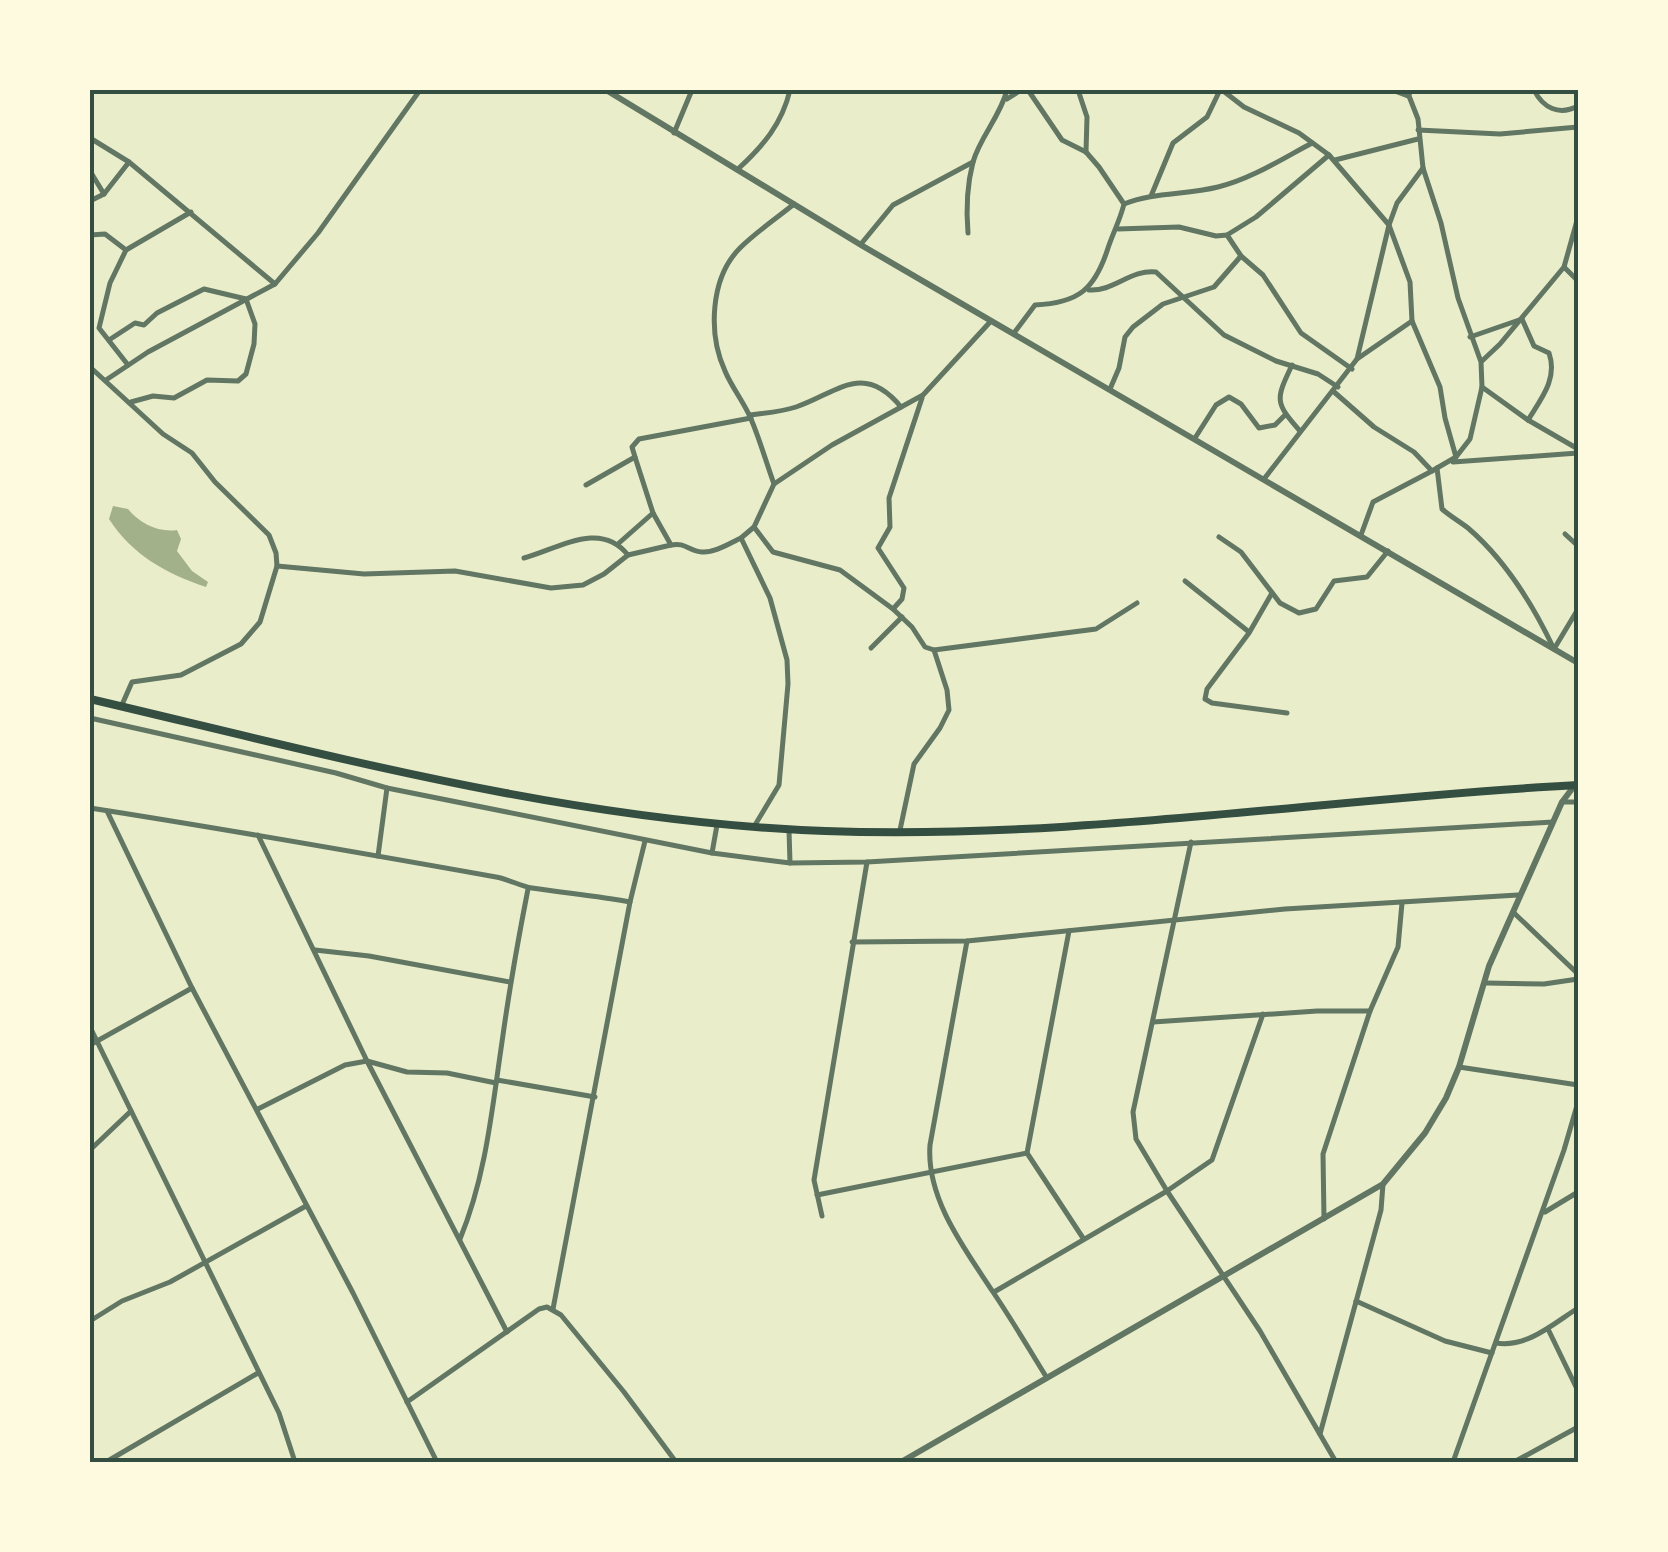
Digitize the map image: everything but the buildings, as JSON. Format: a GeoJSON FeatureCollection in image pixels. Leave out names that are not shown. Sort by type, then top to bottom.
{"type":"FeatureCollection","features":[{"type":"Feature","properties":{"kind":"main road"},"geometry":{"type":"LineString","coordinates":[[90,699],[481,791],[604,811],[788,829],[1087,825],[1577,784]]}},
{"type":"Feature","properties":{"kind":"street"},"geometry":{"type":"LineString","coordinates":[[106,380],[275,284],[329,219],[420,90]]}},
{"type":"Feature","properties":{"kind":"street"},"geometry":{"type":"LineString","coordinates":[[606,90],[861,245],[1578,663]]}},
{"type":"Feature","properties":{"kind":"street"},"geometry":{"type":"LineString","coordinates":[[674,134],[692,90]]}},
{"type":"Feature","properties":{"kind":"street"},"geometry":{"type":"LineString","coordinates":[[738,169],[779,123],[790,90]]}},
{"type":"Feature","properties":{"kind":"street"},"geometry":{"type":"LineString","coordinates":[[968,233],[966,196],[973,162],[1007,90]]}},
{"type":"Feature","properties":{"kind":"street"},"geometry":{"type":"LineString","coordinates":[[1004,101],[1024,90],[1062,140],[1086,152],[1124,204],[1102,270],[1087,290]]}},
{"type":"Feature","properties":{"kind":"street"},"geometry":{"type":"LineString","coordinates":[[1078,90],[1086,117],[1086,152]]}},
{"type":"Feature","properties":{"kind":"street"},"geometry":{"type":"LineString","coordinates":[[1152,196],[1173,143],[1207,117],[1221,90],[1244,107],[1289,127],[1332,157],[1389,225],[1410,282],[1412,322],[1440,387],[1456,457]]}},
{"type":"Feature","properties":{"kind":"street"},"geometry":{"type":"LineString","coordinates":[[1361,535],[1374,502],[1456,457],[1470,439],[1482,387],[1481,362],[1470,337],[1423,168],[1418,119],[1410,93],[1392,90]]}},
{"type":"Feature","properties":{"kind":"street"},"geometry":{"type":"LineString","coordinates":[[1534,90],[1539,100],[1555,110],[1578,106]]}},
{"type":"Feature","properties":{"kind":"street"},"geometry":{"type":"LineString","coordinates":[[1418,130],[1500,134],[1578,127]]}},
{"type":"Feature","properties":{"kind":"street"},"geometry":{"type":"LineString","coordinates":[[90,138],[129,162],[275,284]]}},
{"type":"Feature","properties":{"kind":"street"},"geometry":{"type":"LineString","coordinates":[[1118,229],[1178,226],[1227,235],[1332,157],[1418,139]]}},
{"type":"Feature","properties":{"kind":"street"},"geometry":{"type":"LineString","coordinates":[[1124,204],[1223,186],[1312,143]]}},
{"type":"Feature","properties":{"kind":"street"},"geometry":{"type":"LineString","coordinates":[[90,201],[104,194],[129,162]]}},
{"type":"Feature","properties":{"kind":"street"},"geometry":{"type":"LineString","coordinates":[[861,245],[893,205],[973,162]]}},
{"type":"Feature","properties":{"kind":"street"},"geometry":{"type":"LineString","coordinates":[[1264,479],[1358,359],[1389,225],[1397,203],[1423,168]]}},
{"type":"Feature","properties":{"kind":"street"},"geometry":{"type":"LineString","coordinates":[[90,171],[104,194]]}},
{"type":"Feature","properties":{"kind":"street"},"geometry":{"type":"LineString","coordinates":[[774,484],[750,416],[718,352],[715,309],[720,278],[740,248],[794,204]]}},
{"type":"Feature","properties":{"kind":"street"},"geometry":{"type":"LineString","coordinates":[[128,366],[99,323],[110,282],[126,250],[190,212]]}},
{"type":"Feature","properties":{"kind":"street"},"geometry":{"type":"LineString","coordinates":[[1481,362],[1564,267],[1578,217]]}},
{"type":"Feature","properties":{"kind":"street"},"geometry":{"type":"LineString","coordinates":[[90,235],[105,234],[126,250]]}},
{"type":"Feature","properties":{"kind":"street"},"geometry":{"type":"LineString","coordinates":[[1227,235],[1241,256],[1264,275],[1301,333],[1352,369]]}},
{"type":"Feature","properties":{"kind":"street"},"geometry":{"type":"LineString","coordinates":[[1110,389],[1125,337],[1162,304],[1214,287],[1241,256]]}},
{"type":"Feature","properties":{"kind":"street"},"geometry":{"type":"LineString","coordinates":[[1564,267],[1578,281]]}},
{"type":"Feature","properties":{"kind":"street"},"geometry":{"type":"LineString","coordinates":[[1014,333],[1035,304],[1055,304],[1087,290],[1104,291],[1151,270],[1224,335],[1276,361],[1326,378],[1374,426],[1434,469],[1442,508],[1494,556],[1538,616],[1554,648]]}},
{"type":"Feature","properties":{"kind":"street"},"geometry":{"type":"LineString","coordinates":[[108,340],[135,322],[144,325],[156,312],[204,289],[246,300]]}},
{"type":"Feature","properties":{"kind":"street"},"geometry":{"type":"LineString","coordinates":[[130,402],[153,396],[174,398],[207,380],[224,383],[246,374],[255,324],[246,300]]}},
{"type":"Feature","properties":{"kind":"street"},"geometry":{"type":"LineString","coordinates":[[1470,337],[1522,319]]}},
{"type":"Feature","properties":{"kind":"street"},"geometry":{"type":"LineString","coordinates":[[1522,319],[1534,346],[1549,353],[1553,364],[1551,380],[1528,420]]}},
{"type":"Feature","properties":{"kind":"street"},"geometry":{"type":"LineString","coordinates":[[277,566],[364,574],[455,571],[551,588],[582,585],[628,556],[671,544],[682,543],[708,552],[741,538],[754,526],[774,484],[832,445],[923,395],[991,320]]}},
{"type":"Feature","properties":{"kind":"street"},"geometry":{"type":"LineString","coordinates":[[1358,359],[1412,322]]}},
{"type":"Feature","properties":{"kind":"street"},"geometry":{"type":"LineString","coordinates":[[1292,365],[1278,392],[1285,415],[1300,431]]}},
{"type":"Feature","properties":{"kind":"street"},"geometry":{"type":"LineString","coordinates":[[90,368],[163,434],[192,453],[268,535],[277,566],[260,622],[240,644],[181,675],[132,682],[121,706]]}},
{"type":"Feature","properties":{"kind":"street"},"geometry":{"type":"LineString","coordinates":[[671,544],[653,514],[634,457],[632,446],[639,439],[793,408],[826,391],[858,383],[882,390],[901,407]]}},
{"type":"Feature","properties":{"kind":"street"},"geometry":{"type":"LineString","coordinates":[[1482,387],[1578,451]]}},
{"type":"Feature","properties":{"kind":"street"},"geometry":{"type":"LineString","coordinates":[[893,609],[902,599],[904,588],[878,548],[890,527],[890,498],[923,395]]}},
{"type":"Feature","properties":{"kind":"street"},"geometry":{"type":"LineString","coordinates":[[1195,438],[1216,405],[1229,397],[1241,404],[1259,428],[1275,425],[1285,415]]}},
{"type":"Feature","properties":{"kind":"street"},"geometry":{"type":"LineString","coordinates":[[1450,462],[1578,451]]}},
{"type":"Feature","properties":{"kind":"street"},"geometry":{"type":"LineString","coordinates":[[586,485],[634,457]]}},
{"type":"Feature","properties":{"kind":"street"},"geometry":{"type":"LineString","coordinates":[[619,543],[653,514]]}},
{"type":"Feature","properties":{"kind":"street"},"geometry":{"type":"LineString","coordinates":[[754,526],[769,550],[840,570],[893,609],[925,647],[934,650],[1096,629],[1137,603]]}},
{"type":"Feature","properties":{"kind":"street"},"geometry":{"type":"LineString","coordinates":[[1565,534],[1578,546]]}},
{"type":"Feature","properties":{"kind":"street"},"geometry":{"type":"LineString","coordinates":[[524,558],[585,538],[602,537],[619,543],[628,556]]}},
{"type":"Feature","properties":{"kind":"street"},"geometry":{"type":"LineString","coordinates":[[1219,537],[1241,552],[1265,587],[1288,609],[1299,613],[1316,608],[1334,581],[1367,577],[1388,550]]}},
{"type":"Feature","properties":{"kind":"street"},"geometry":{"type":"LineString","coordinates":[[741,538],[770,598],[788,672],[779,786],[754,827]]}},
{"type":"Feature","properties":{"kind":"street"},"geometry":{"type":"LineString","coordinates":[[1185,580],[1249,633]]}},
{"type":"Feature","properties":{"kind":"street"},"geometry":{"type":"LineString","coordinates":[[1272,592],[1249,633],[1207,690],[1205,699],[1287,713]]}},
{"type":"Feature","properties":{"kind":"street"},"geometry":{"type":"LineString","coordinates":[[1554,648],[1578,608]]}},
{"type":"Feature","properties":{"kind":"street"},"geometry":{"type":"LineString","coordinates":[[871,648],[902,617]]}},
{"type":"Feature","properties":{"kind":"street"},"geometry":{"type":"LineString","coordinates":[[900,830],[914,764],[949,710],[934,650]]}},
{"type":"Feature","properties":{"kind":"street"},"geometry":{"type":"LineString","coordinates":[[90,718],[387,788],[712,853],[790,863],[866,862],[1553,822]]}},
{"type":"Feature","properties":{"kind":"street"},"geometry":{"type":"LineString","coordinates":[[902,1462],[1383,1184],[1425,1133],[1446,1098],[1489,966],[1518,895],[1562,802],[1577,784]]}},
{"type":"Feature","properties":{"kind":"street"},"geometry":{"type":"LineString","coordinates":[[378,856],[387,788]]}},
{"type":"Feature","properties":{"kind":"street"},"geometry":{"type":"LineString","coordinates":[[1562,802],[1578,802]]}},
{"type":"Feature","properties":{"kind":"street"},"geometry":{"type":"LineString","coordinates":[[90,808],[500,877],[528,888],[630,902]]}},
{"type":"Feature","properties":{"kind":"street"},"geometry":{"type":"LineString","coordinates":[[107,811],[192,988],[437,1462]]}},
{"type":"Feature","properties":{"kind":"street"},"geometry":{"type":"LineString","coordinates":[[712,853],[718,824]]}},
{"type":"Feature","properties":{"kind":"street"},"geometry":{"type":"LineString","coordinates":[[788,829],[790,863]]}},
{"type":"Feature","properties":{"kind":"street"},"geometry":{"type":"LineString","coordinates":[[258,835],[367,1061],[507,1332]]}},
{"type":"Feature","properties":{"kind":"street"},"geometry":{"type":"LineString","coordinates":[[553,1309],[645,840]]}},
{"type":"Feature","properties":{"kind":"street"},"geometry":{"type":"LineString","coordinates":[[1191,842],[1133,1112],[1133,1128],[1167,1191],[1336,1462]]}},
{"type":"Feature","properties":{"kind":"street"},"geometry":{"type":"LineString","coordinates":[[822,1216],[814,1180],[866,862]]}},
{"type":"Feature","properties":{"kind":"street"},"geometry":{"type":"LineString","coordinates":[[460,1238],[484,1162],[528,888]]}},
{"type":"Feature","properties":{"kind":"street"},"geometry":{"type":"LineString","coordinates":[[852,942],[967,941],[1285,909],[1518,895]]}},
{"type":"Feature","properties":{"kind":"street"},"geometry":{"type":"LineString","coordinates":[[1324,1220],[1323,1154],[1370,1011],[1398,947],[1402,903]]}},
{"type":"Feature","properties":{"kind":"street"},"geometry":{"type":"LineString","coordinates":[[1513,912],[1578,977]]}},
{"type":"Feature","properties":{"kind":"street"},"geometry":{"type":"LineString","coordinates":[[1069,931],[1028,1152],[1083,1238]]}},
{"type":"Feature","properties":{"kind":"street"},"geometry":{"type":"LineString","coordinates":[[967,941],[930,1145],[930,1170],[943,1208],[968,1255],[1047,1378]]}},
{"type":"Feature","properties":{"kind":"street"},"geometry":{"type":"LineString","coordinates":[[316,950],[510,982]]}},
{"type":"Feature","properties":{"kind":"street"},"geometry":{"type":"LineString","coordinates":[[1486,984],[1544,984],[1578,977]]}},
{"type":"Feature","properties":{"kind":"street"},"geometry":{"type":"LineString","coordinates":[[93,1043],[192,988]]}},
{"type":"Feature","properties":{"kind":"street"},"geometry":{"type":"LineString","coordinates":[[1153,1022],[1370,1011]]}},
{"type":"Feature","properties":{"kind":"street"},"geometry":{"type":"LineString","coordinates":[[994,1292],[1167,1191],[1212,1160],[1263,1014]]}},
{"type":"Feature","properties":{"kind":"street"},"geometry":{"type":"LineString","coordinates":[[90,1027],[93,1043],[280,1414],[295,1462]]}},
{"type":"Feature","properties":{"kind":"street"},"geometry":{"type":"LineString","coordinates":[[257,1110],[345,1066],[367,1061],[407,1072],[447,1073],[595,1096]]}},
{"type":"Feature","properties":{"kind":"street"},"geometry":{"type":"LineString","coordinates":[[1459,1067],[1578,1085]]}},
{"type":"Feature","properties":{"kind":"street"},"geometry":{"type":"LineString","coordinates":[[1453,1462],[1578,1102]]}},
{"type":"Feature","properties":{"kind":"street"},"geometry":{"type":"LineString","coordinates":[[90,1150],[131,1112]]}},
{"type":"Feature","properties":{"kind":"street"},"geometry":{"type":"LineString","coordinates":[[816,1195],[1028,1152]]}},
{"type":"Feature","properties":{"kind":"street"},"geometry":{"type":"LineString","coordinates":[[1320,1434],[1384,1198],[1383,1184]]}},
{"type":"Feature","properties":{"kind":"street"},"geometry":{"type":"LineString","coordinates":[[1542,1213],[1578,1192]]}},
{"type":"Feature","properties":{"kind":"street"},"geometry":{"type":"LineString","coordinates":[[90,1321],[122,1300],[170,1282],[306,1206]]}},
{"type":"Feature","properties":{"kind":"street"},"geometry":{"type":"LineString","coordinates":[[1356,1301],[1445,1341],[1492,1353]]}},
{"type":"Feature","properties":{"kind":"street"},"geometry":{"type":"LineString","coordinates":[[1496,1343],[1515,1344],[1548,1329],[1578,1308]]}},
{"type":"Feature","properties":{"kind":"street"},"geometry":{"type":"LineString","coordinates":[[407,1402],[539,1310],[553,1309]]}},
{"type":"Feature","properties":{"kind":"street"},"geometry":{"type":"LineString","coordinates":[[553,1309],[624,1392],[676,1462]]}},
{"type":"Feature","properties":{"kind":"street"},"geometry":{"type":"LineString","coordinates":[[1548,1329],[1578,1391]]}},
{"type":"Feature","properties":{"kind":"street"},"geometry":{"type":"LineString","coordinates":[[106,1462],[259,1372]]}},
{"type":"Feature","properties":{"kind":"street"},"geometry":{"type":"LineString","coordinates":[[1514,1462],[1578,1427]]}},
{"type":"Feature","properties":{"kind":"shaded area"},"geometry":{"type":"Polygon","coordinates":[[[113,506],[128,509],[156,528],[177,530],[181,539],[177,551],[192,571],[208,582],[206,587],[164,569],[128,543],[109,519],[113,506]]]}}]}
